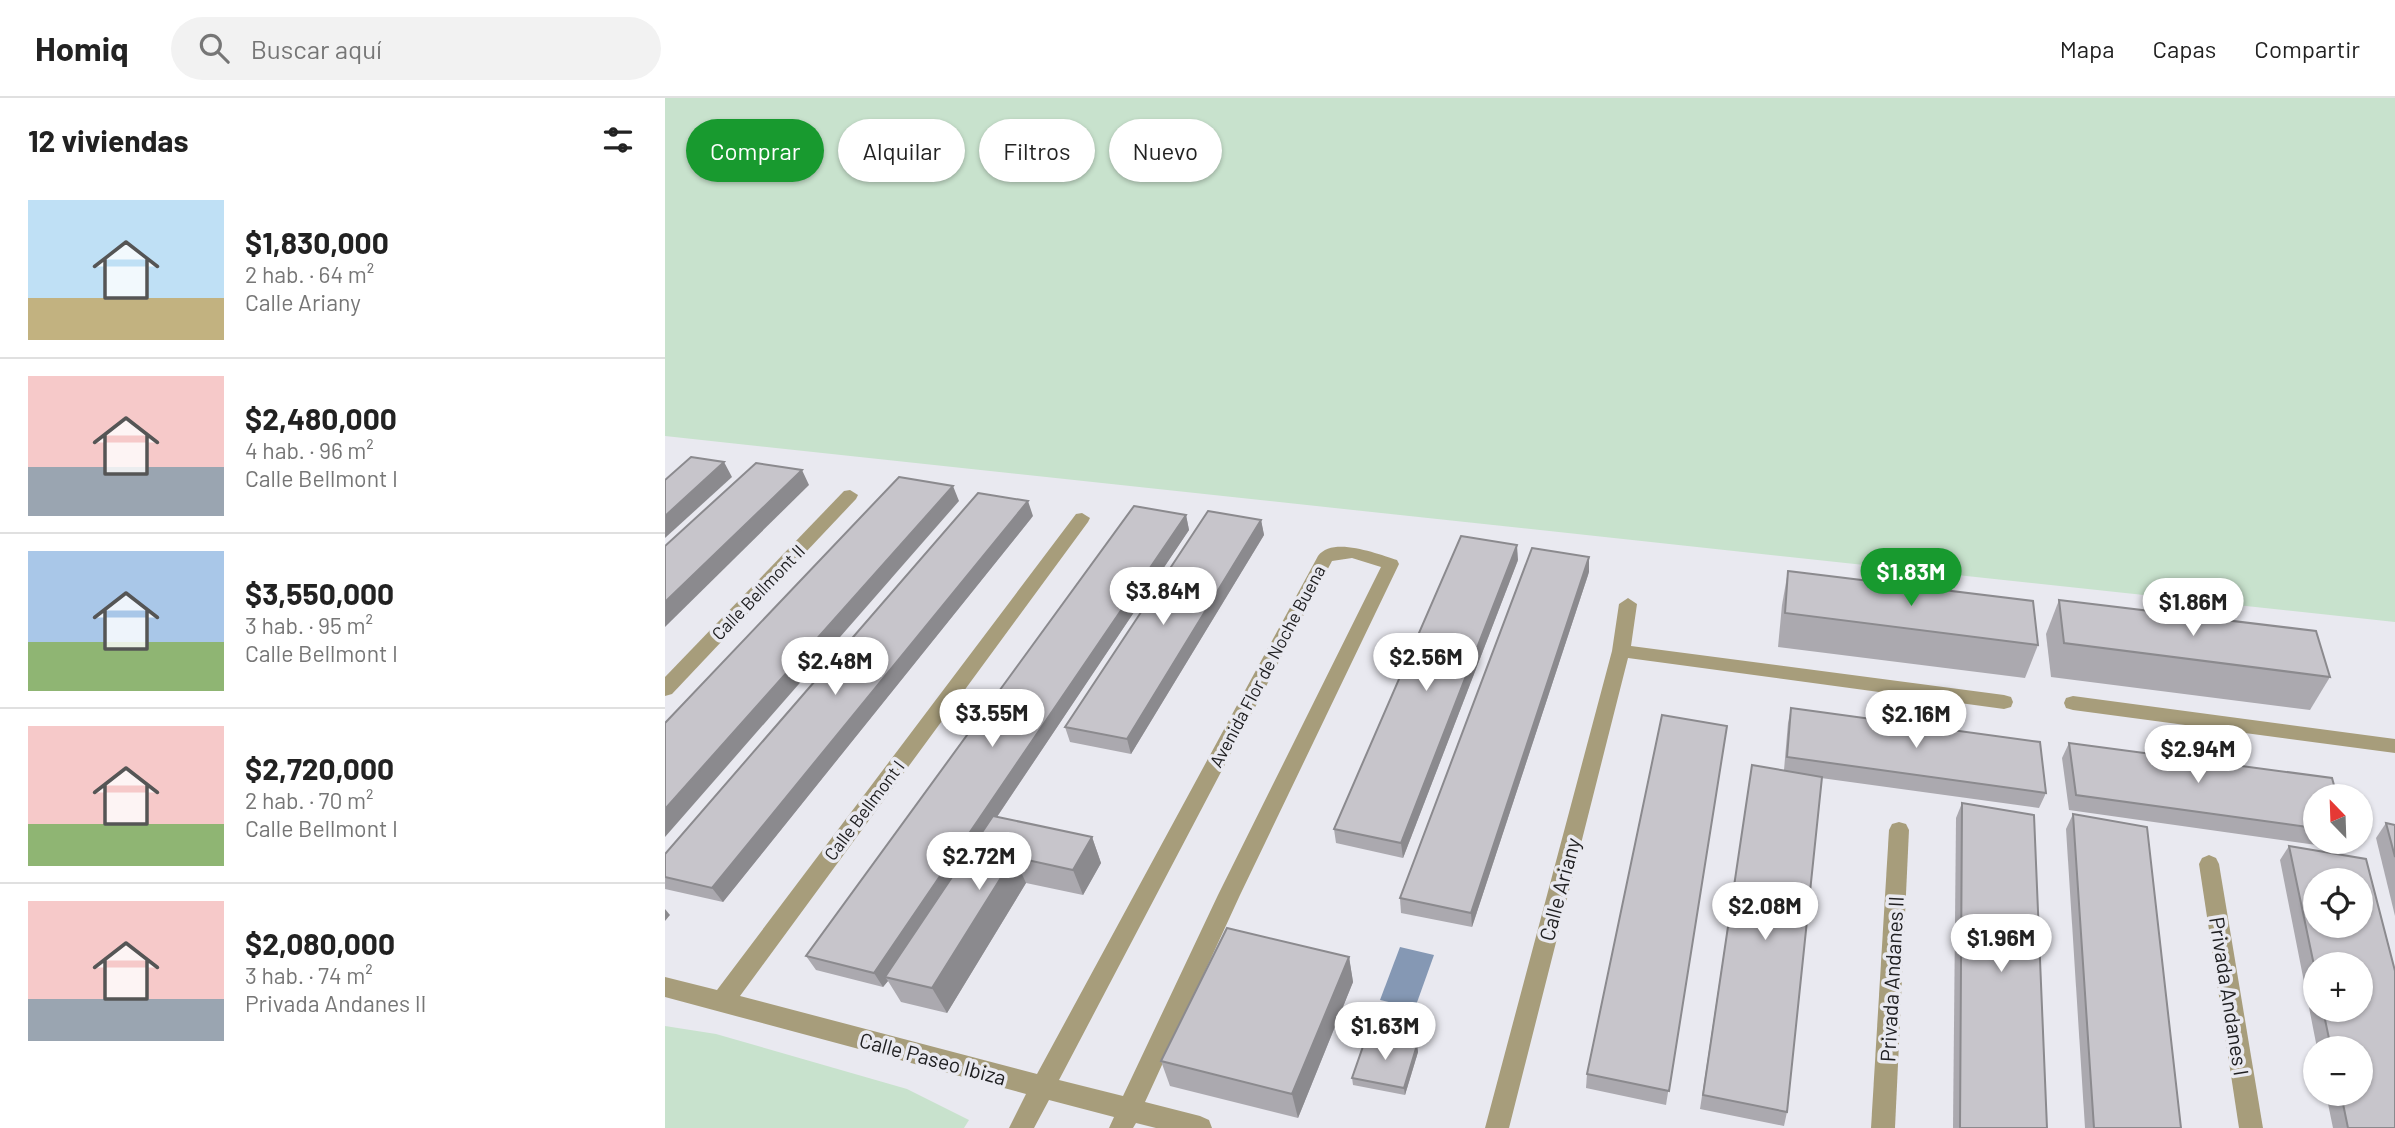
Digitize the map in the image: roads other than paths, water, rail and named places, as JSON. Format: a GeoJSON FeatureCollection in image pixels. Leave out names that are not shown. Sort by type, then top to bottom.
{"type":"FeatureCollection","features":[{"type":"Feature","properties":{"kind":"street","name":"Calle Bellmont II"},"geometry":{"type":"LineString","coordinates":[[665,689],[850,495]]}},
{"type":"Feature","properties":{"kind":"street","name":"Calle Bellmont I"},"geometry":{"type":"LineString","coordinates":[[722,1002],[1082,518]]}},
{"type":"Feature","properties":{"kind":"street","name":"Avenida Flor de Noche Buena"},"geometry":{"type":"LineString","coordinates":[[1021,1128],[1326,556],[1353,552],[1391,564],[1229,895],[1125,1120]]}},
{"type":"Feature","properties":{"kind":"street","name":"Calle Ariany"},"geometry":{"type":"LineString","coordinates":[[1497,1128],[1621,651],[1628,604]]}},
{"type":"Feature","properties":{"kind":"street"},"geometry":{"type":"LineString","coordinates":[[1621,651],[2004,702]]}},
{"type":"Feature","properties":{"kind":"street"},"geometry":{"type":"LineString","coordinates":[[2073,703],[2395,746]]}},
{"type":"Feature","properties":{"kind":"street","name":"Privada Andanes II"},"geometry":{"type":"LineString","coordinates":[[1883,1128],[1899,830]]}},
{"type":"Feature","properties":{"kind":"street","name":"Privada Andanes I"},"geometry":{"type":"LineString","coordinates":[[2209,864],[2251,1128]]}},
{"type":"Feature","properties":{"kind":"street","name":"Calle Paseo Ibiza"},"geometry":{"type":"LineString","coordinates":[[665,987],[1042,1087],[1125,1120],[1200,1128]]}},
{"type":"Feature","properties":{"kind":"water"},"geometry":{"type":"Polygon","coordinates":[[[1400,947],[1434,955],[1415,1008],[1380,1000],[1400,947]]]}}]}
